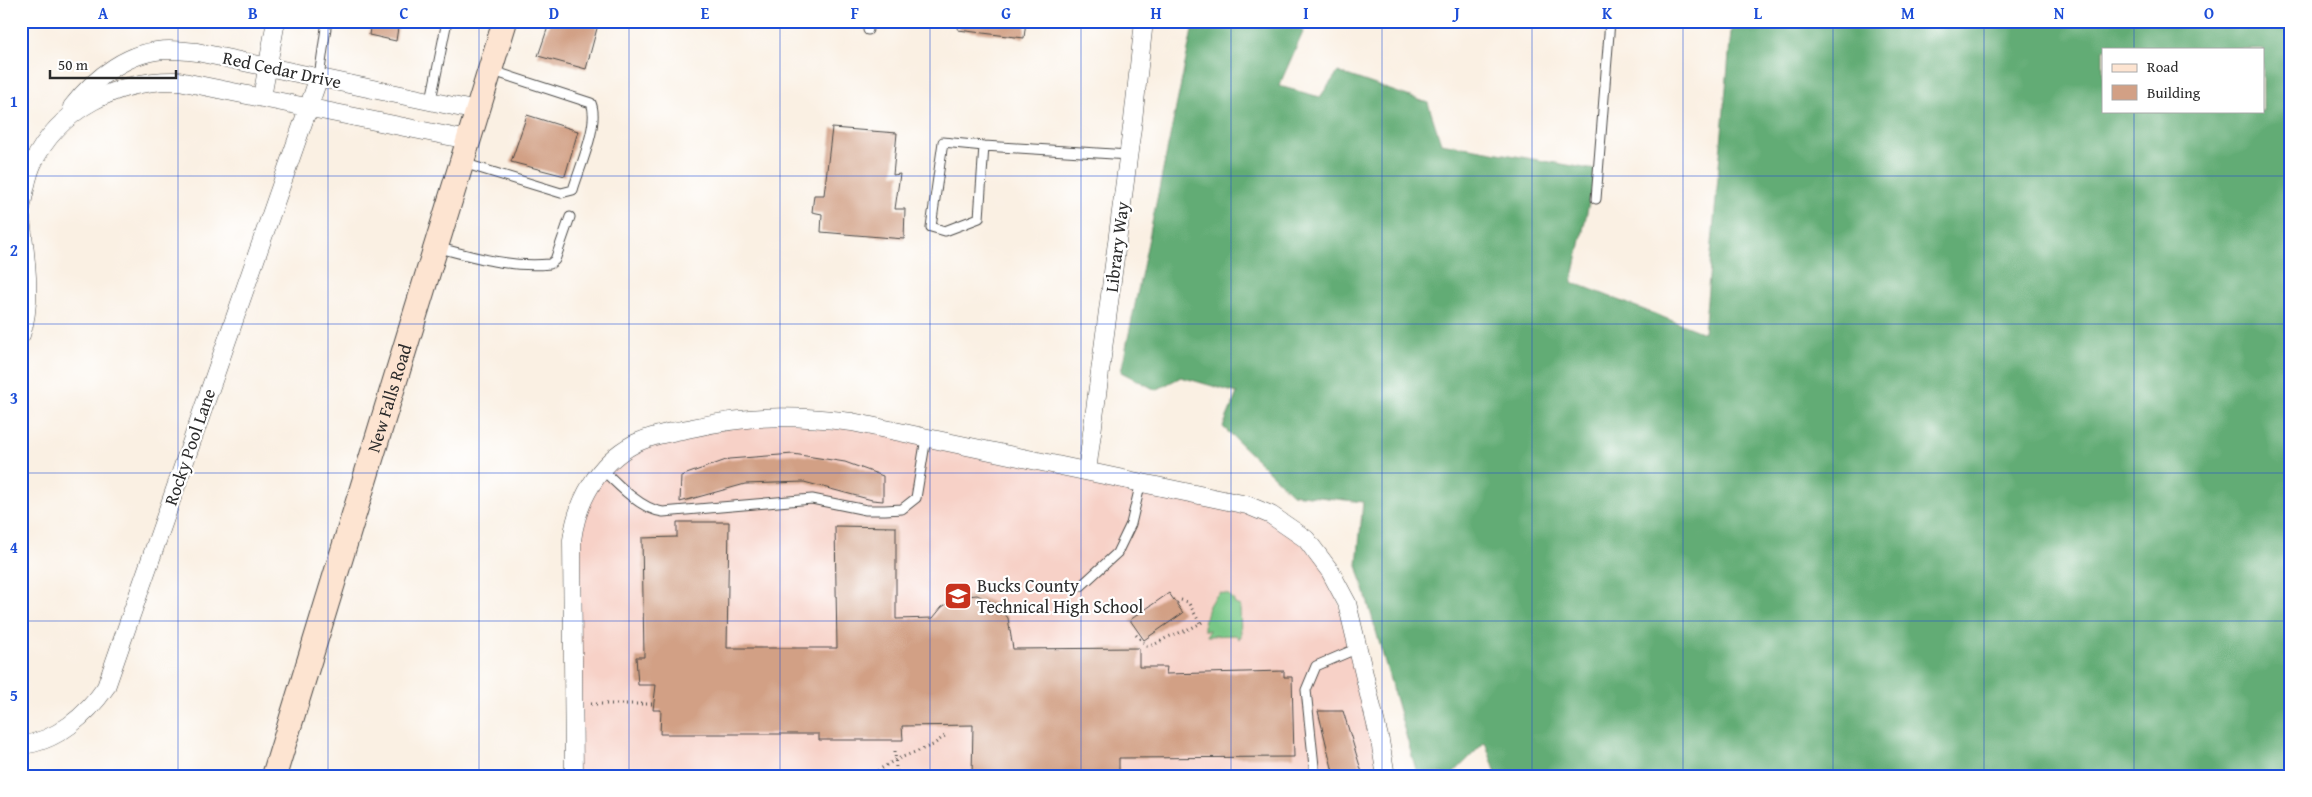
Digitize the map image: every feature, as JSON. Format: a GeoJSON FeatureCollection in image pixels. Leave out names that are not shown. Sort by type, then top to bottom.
{"type":"FeatureCollection","features":[{"type":"Feature","properties":{"kind":"main road","name":"New Falls Road"},"geometry":{"type":"LineString","coordinates":[[274,776],[505,21]]}},
{"type":"Feature","properties":{"kind":"street"},"geometry":{"type":"LineString","coordinates":[[262,97],[276,21]]}},
{"type":"Feature","properties":{"kind":"street","name":"Library Way"},"geometry":{"type":"LineString","coordinates":[[1087,471],[1129,155],[1144,21]]}},
{"type":"Feature","properties":{"kind":"street","name":"Red Cedar Drive"},"geometry":{"type":"LineString","coordinates":[[21,210],[31,166],[43,144],[79,97],[107,72],[122,62],[151,52],[169,50],[197,52],[477,111]]}},
{"type":"Feature","properties":{"kind":"street","name":"Rocky Pool Lane"},"geometry":{"type":"LineString","coordinates":[[21,744],[53,735],[69,726],[92,706],[106,687],[318,77]]}},
{"type":"Feature","properties":{"kind":"street","name":"Red Cedar Drive"},"geometry":{"type":"LineString","coordinates":[[55,130],[81,107],[104,95],[132,85],[179,81],[468,140]]}},
{"type":"Feature","properties":{"kind":"street"},"geometry":{"type":"LineString","coordinates":[[21,218],[26,277],[26,317],[21,335]]}},
{"type":"Feature","properties":{"kind":"street"},"geometry":{"type":"LineString","coordinates":[[574,776],[572,540],[574,524],[582,500],[603,470],[618,454],[634,444],[657,435],[714,423],[768,416],[803,416],[852,422],[1247,505],[1271,514],[1306,539],[1341,589],[1358,648],[1380,741],[1386,776]]}},
{"type":"Feature","properties":{"kind":"lane"},"geometry":{"type":"LineString","coordinates":[[318,77],[327,21]]}},
{"type":"Feature","properties":{"kind":"lane"},"geometry":{"type":"LineString","coordinates":[[431,100],[447,21]]}},
{"type":"Feature","properties":{"kind":"lane"},"geometry":{"type":"LineString","coordinates":[[1596,199],[1610,21]]}},
{"type":"Feature","properties":{"kind":"lane"},"geometry":{"type":"LineString","coordinates":[[461,162],[561,193],[572,190],[593,124],[594,110],[590,103],[489,70]]}},
{"type":"Feature","properties":{"kind":"lane"},"geometry":{"type":"LineString","coordinates":[[984,146],[979,218],[946,232],[931,227],[942,142],[1129,155]]}},
{"type":"Feature","properties":{"kind":"lane"},"geometry":{"type":"LineString","coordinates":[[436,247],[474,257],[520,265],[550,264],[555,260],[570,217]]}},
{"type":"Feature","properties":{"kind":"lane"},"geometry":{"type":"LineString","coordinates":[[603,470],[621,488],[654,511],[663,512],[812,499],[866,510],[902,509],[916,498],[926,438]]}},
{"type":"Feature","properties":{"kind":"lane"},"geometry":{"type":"LineString","coordinates":[[1081,586],[1117,553],[1131,524],[1141,482]]}},
{"type":"Feature","properties":{"kind":"lane"},"geometry":{"type":"LineString","coordinates":[[1315,776],[1306,690],[1316,666],[1358,648]]}},
{"type":"Feature","properties":{"kind":"path"},"geometry":{"type":"LineString","coordinates":[[1136,635],[1147,646],[1157,645],[1167,637],[1188,631],[1202,622],[1188,602],[1181,600],[1176,603]]}},
{"type":"Feature","properties":{"kind":"path"},"geometry":{"type":"LineString","coordinates":[[592,704],[654,704]]}},
{"type":"Feature","properties":{"kind":"path"},"geometry":{"type":"LineString","coordinates":[[870,776],[896,760],[933,745],[946,735]]}},
{"type":"Feature","properties":{"kind":"path"},"geometry":{"type":"LineString","coordinates":[[895,751],[899,776]]}},
{"type":"Feature","properties":{"kind":"shaded area","name":"Bucks County Technical High School"},"geometry":{"type":"Polygon","coordinates":[[[803,416],[1271,515],[1330,571],[1386,776],[574,776],[582,500],[635,444],[803,416]]]}},
{"type":"Feature","properties":{"kind":"green space"},"geometry":{"type":"Polygon","coordinates":[[[1194,21],[1262,21],[1304,30],[1279,86],[1320,97],[1338,72],[1428,103],[1441,143],[1596,170],[1572,282],[1704,333],[1732,21],[2291,21],[2291,776],[1497,776],[1485,742],[1452,775],[1416,770],[1357,565],[1363,502],[1292,494],[1223,427],[1237,393],[1181,377],[1156,390],[1121,372],[1194,21]]]}},
{"type":"Feature","properties":{"kind":"green space"},"geometry":{"type":"Polygon","coordinates":[[[1220,593],[1229,596],[1235,604],[1240,606],[1241,637],[1239,639],[1236,635],[1207,636],[1209,630],[1204,630],[1208,609],[1212,600],[1220,593]]]}},
{"type":"Feature","properties":{"kind":"building"},"geometry":{"type":"Polygon","coordinates":[[[371,21],[399,21],[396,41],[369,35],[371,21]]]}},
{"type":"Feature","properties":{"kind":"building"},"geometry":{"type":"Polygon","coordinates":[[[550,21],[599,21],[586,69],[538,56],[550,21]]]}},
{"type":"Feature","properties":{"kind":"building"},"geometry":{"type":"Polygon","coordinates":[[[959,21],[1026,21],[1024,38],[958,30],[959,21]]]}},
{"type":"Feature","properties":{"kind":"building"},"geometry":{"type":"Polygon","coordinates":[[[527,115],[578,131],[565,176],[511,162],[527,115]]]}},
{"type":"Feature","properties":{"kind":"building"},"geometry":{"type":"Polygon","coordinates":[[[832,128],[897,133],[893,175],[900,174],[895,209],[905,209],[904,239],[821,232],[822,214],[812,212],[814,195],[824,195],[832,128]]]}},
{"type":"Feature","properties":{"kind":"building"},"geometry":{"type":"Polygon","coordinates":[[[793,454],[845,462],[883,476],[883,501],[872,500],[804,482],[745,484],[680,502],[681,476],[729,459],[793,454]]]}},
{"type":"Feature","properties":{"kind":"building"},"geometry":{"type":"Polygon","coordinates":[[[677,522],[729,522],[727,648],[837,648],[835,526],[896,527],[896,619],[933,618],[942,607],[958,597],[977,595],[998,605],[1008,618],[1013,649],[1139,648],[1139,667],[1167,667],[1166,674],[1284,671],[1284,677],[1292,677],[1294,757],[1119,758],[1119,776],[972,776],[973,725],[902,726],[903,740],[819,740],[819,734],[660,734],[661,710],[653,710],[656,685],[638,685],[636,657],[644,657],[642,538],[677,537],[677,522]]]}},
{"type":"Feature","properties":{"kind":"building"},"geometry":{"type":"Polygon","coordinates":[[[1169,593],[1183,613],[1144,640],[1130,620],[1169,593]]]}},
{"type":"Feature","properties":{"kind":"building"},"geometry":{"type":"Polygon","coordinates":[[[1318,711],[1343,711],[1363,776],[1334,776],[1318,711]]]}},
{"type":"Feature","properties":{"kind":"place","name":"Bucks County Technical High School"},"geometry":{"type":"Point","coordinates":[958,596]}}]}
